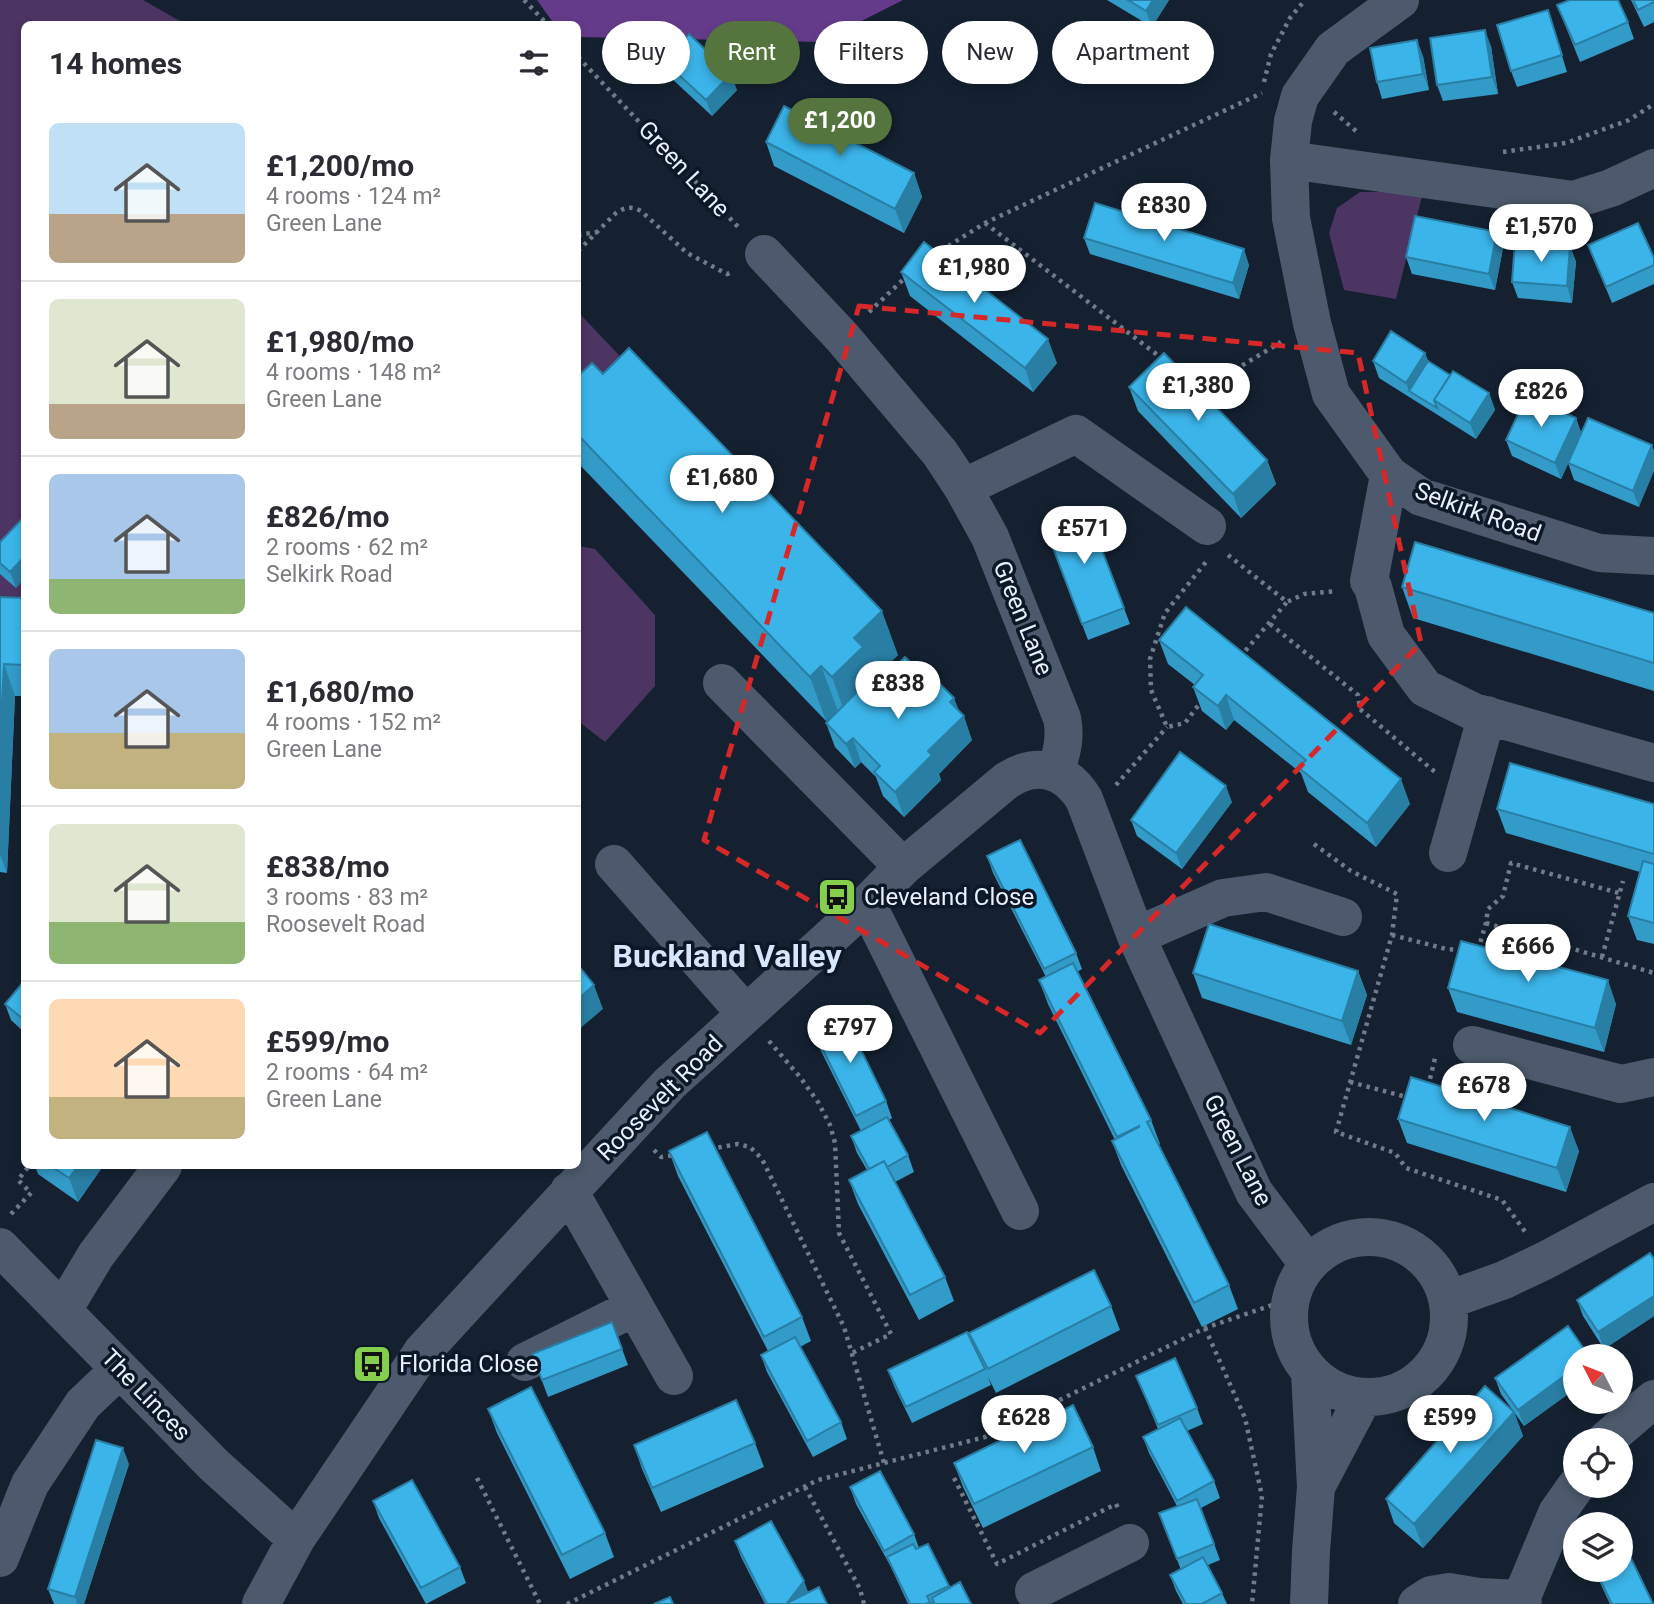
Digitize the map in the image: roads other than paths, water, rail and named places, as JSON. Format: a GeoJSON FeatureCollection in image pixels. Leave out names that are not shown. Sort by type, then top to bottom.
{"type":"FeatureCollection","features":[{"type":"Feature","properties":{"kind":"street","name":"Selkirk Road"},"geometry":{"type":"LineString","coordinates":[[1400,0],[1333,49],[1304,91],[1293,121],[1289,160],[1291,218],[1312,323],[1331,394],[1389,475],[1421,496],[1599,553],[1654,556]]}},
{"type":"Feature","properties":{"kind":"street"},"geometry":{"type":"LineString","coordinates":[[1289,160],[1573,200],[1611,188],[1654,168]]}},
{"type":"Feature","properties":{"kind":"street","name":"Green Lane"},"geometry":{"type":"LineString","coordinates":[[764,254],[842,337],[940,453],[990,537],[1062,718],[1063,750],[1055,772],[1077,787],[1084,799],[1136,936],[1254,1192],[1308,1264]]}},
{"type":"Feature","properties":{"kind":"street"},"geometry":{"type":"LineString","coordinates":[[963,488],[1076,434],[1212,536]]}},
{"type":"Feature","properties":{"kind":"street"},"geometry":{"type":"LineString","coordinates":[[1389,475],[1369,581],[1373,587],[1385,635],[1425,688],[1474,712],[1654,763]]}},
{"type":"Feature","properties":{"kind":"street"},"geometry":{"type":"LineString","coordinates":[[722,683],[903,867]]}},
{"type":"Feature","properties":{"kind":"street"},"geometry":{"type":"LineString","coordinates":[[1448,853],[1487,715]]}},
{"type":"Feature","properties":{"kind":"street","name":"Roosevelt Road"},"geometry":{"type":"LineString","coordinates":[[261,1604],[296,1539],[422,1352],[669,1084],[867,904],[903,867],[1006,781],[1029,770],[1055,772]]}},
{"type":"Feature","properties":{"kind":"street"},"geometry":{"type":"LineString","coordinates":[[614,864],[746,1014]]}},
{"type":"Feature","properties":{"kind":"street"},"geometry":{"type":"LineString","coordinates":[[1136,936],[1223,898],[1266,892],[1343,916]]}},
{"type":"Feature","properties":{"kind":"street"},"geometry":{"type":"LineString","coordinates":[[867,904],[1020,1211]]}},
{"type":"Feature","properties":{"kind":"street"},"geometry":{"type":"LineString","coordinates":[[1472,1045],[1620,1083],[1654,1077]]}},
{"type":"Feature","properties":{"kind":"street"},"geometry":{"type":"LineString","coordinates":[[63,1310],[96,1255],[161,1169]]}},
{"type":"Feature","properties":{"kind":"street"},"geometry":{"type":"LineString","coordinates":[[569,1191],[674,1376]]}},
{"type":"Feature","properties":{"kind":"street"},"geometry":{"type":"LineString","coordinates":[[1448,1300],[1504,1280],[1654,1202]]}},
{"type":"Feature","properties":{"kind":"street","name":"The Linces"},"geometry":{"type":"LineString","coordinates":[[4,1232],[63,1310],[214,1465],[296,1539]]}},
{"type":"Feature","properties":{"kind":"street"},"geometry":{"type":"LineString","coordinates":[[1377,1237],[1402,1243],[1423,1257],[1439,1277],[1448,1300],[1449,1325],[1443,1349],[1430,1370],[1411,1386],[1388,1396],[1363,1398],[1343,1395],[1325,1386],[1310,1373],[1295,1352],[1288,1326],[1290,1300],[1297,1281],[1308,1264],[1328,1248],[1352,1238],[1377,1237]]}},
{"type":"Feature","properties":{"kind":"street"},"geometry":{"type":"LineString","coordinates":[[525,1362],[635,1307]]}},
{"type":"Feature","properties":{"kind":"street"},"geometry":{"type":"LineString","coordinates":[[0,1558],[30,1484],[83,1404],[120,1369]]}},
{"type":"Feature","properties":{"kind":"street"},"geometry":{"type":"LineString","coordinates":[[1309,1604],[1316,1487],[1310,1373]]}},
{"type":"Feature","properties":{"kind":"street"},"geometry":{"type":"LineString","coordinates":[[1316,1487],[1363,1398]]}},
{"type":"Feature","properties":{"kind":"street"},"geometry":{"type":"LineString","coordinates":[[1620,1428],[1654,1399]]}},
{"type":"Feature","properties":{"kind":"street"},"geometry":{"type":"LineString","coordinates":[[1417,1604],[1431,1595],[1448,1592],[1522,1602],[1557,1514],[1568,1498]]}},
{"type":"Feature","properties":{"kind":"street"},"geometry":{"type":"LineString","coordinates":[[1059,1590],[1130,1543]]}},
{"type":"Feature","properties":{"kind":"place","name":"Cleveland Close"},"geometry":{"type":"Point","coordinates":[837,897]}},
{"type":"Feature","properties":{"kind":"place","name":"Florida Close"},"geometry":{"type":"Point","coordinates":[372,1364]}},
{"type":"Feature","properties":{"kind":"district","name":"Buckland Valley"},"geometry":{"type":"Point","coordinates":[727,956]}}]}
